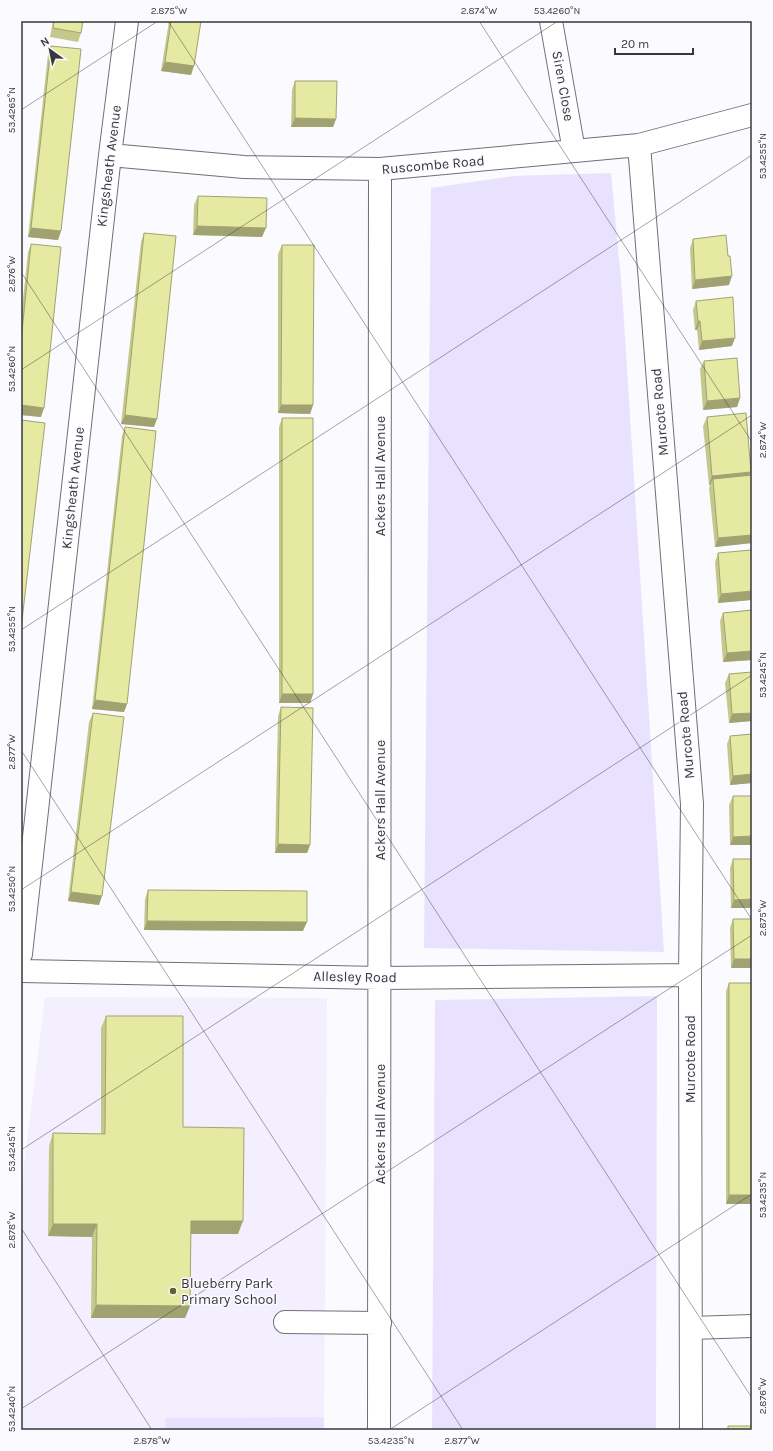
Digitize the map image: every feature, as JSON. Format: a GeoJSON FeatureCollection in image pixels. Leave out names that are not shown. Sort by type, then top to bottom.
{"type":"FeatureCollection","features":[{"type":"Feature","properties":{"kind":"street","name":"Kingsheath Avenue"},"geometry":{"type":"LineString","coordinates":[[21,954],[110,155],[127,21]]}},
{"type":"Feature","properties":{"kind":"street","name":"Siren Close"},"geometry":{"type":"LineString","coordinates":[[551,21],[574,151]]}},
{"type":"Feature","properties":{"kind":"street","name":"Ruscombe Road"},"geometry":{"type":"LineString","coordinates":[[110,155],[244,167],[380,170],[638,145],[752,115]]}},
{"type":"Feature","properties":{"kind":"street","name":"Murcote Road"},"geometry":{"type":"LineString","coordinates":[[638,145],[692,804],[690,975],[690,1430]]}},
{"type":"Feature","properties":{"kind":"street","name":"Ackers Hall Avenue"},"geometry":{"type":"LineString","coordinates":[[379,1430],[380,170]]}},
{"type":"Feature","properties":{"kind":"street","name":"Allesley Road"},"geometry":{"type":"LineString","coordinates":[[21,971],[380,978],[690,975]]}},
{"type":"Feature","properties":{"kind":"street"},"geometry":{"type":"LineString","coordinates":[[285,1322],[380,1323]]}},
{"type":"Feature","properties":{"kind":"street"},"geometry":{"type":"LineString","coordinates":[[691,1328],[752,1326]]}},
{"type":"Feature","properties":{"kind":"shaded area"},"geometry":{"type":"Polygon","coordinates":[[[611,173],[622,290],[664,952],[424,948],[431,188],[513,176],[611,173]]]}},
{"type":"Feature","properties":{"kind":"shaded area"},"geometry":{"type":"Polygon","coordinates":[[[657,996],[656,1430],[432,1430],[435,1000],[657,996]]]}},
{"type":"Feature","properties":{"kind":"shaded area","name":"Blueberry Park Primary School"},"geometry":{"type":"Polygon","coordinates":[[[45,997],[327,998],[324,1430],[21,1430],[21,1189],[45,997]]]}},
{"type":"Feature","properties":{"kind":"shaded area"},"geometry":{"type":"Polygon","coordinates":[[[324,1417],[324,1430],[165,1430],[165,1418],[324,1417]]]}},
{"type":"Feature","properties":{"kind":"building"},"geometry":{"type":"Polygon","coordinates":[[[54,21],[83,21],[81,33],[53,28],[54,21]]]}},
{"type":"Feature","properties":{"kind":"building"},"geometry":{"type":"Polygon","coordinates":[[[171,21],[201,21],[194,66],[165,62],[171,21]]]}},
{"type":"Feature","properties":{"kind":"building"},"geometry":{"type":"Polygon","coordinates":[[[51,46],[81,49],[61,231],[31,228],[51,46]]]}},
{"type":"Feature","properties":{"kind":"building"},"geometry":{"type":"Polygon","coordinates":[[[295,81],[337,81],[336,119],[295,118],[295,81]]]}},
{"type":"Feature","properties":{"kind":"building"},"geometry":{"type":"Polygon","coordinates":[[[198,196],[267,198],[266,228],[197,226],[198,196]]]}},
{"type":"Feature","properties":{"kind":"building"},"geometry":{"type":"Polygon","coordinates":[[[144,233],[176,236],[157,419],[125,415],[144,233]]]}},
{"type":"Feature","properties":{"kind":"building"},"geometry":{"type":"Polygon","coordinates":[[[726,235],[732,276],[695,280],[693,239],[726,235]]]}},
{"type":"Feature","properties":{"kind":"building"},"geometry":{"type":"Polygon","coordinates":[[[31,244],[61,247],[44,408],[21,405],[21,341],[31,244]]]}},
{"type":"Feature","properties":{"kind":"building"},"geometry":{"type":"Polygon","coordinates":[[[282,245],[314,245],[313,405],[281,405],[282,245]]]}},
{"type":"Feature","properties":{"kind":"building"},"geometry":{"type":"Polygon","coordinates":[[[733,297],[735,338],[702,341],[696,301],[733,297]]]}},
{"type":"Feature","properties":{"kind":"building"},"geometry":{"type":"Polygon","coordinates":[[[737,358],[740,398],[707,401],[704,361],[737,358]]]}},
{"type":"Feature","properties":{"kind":"building"},"geometry":{"type":"Polygon","coordinates":[[[746,413],[751,472],[712,476],[707,417],[746,413]]]}},
{"type":"Feature","properties":{"kind":"building"},"geometry":{"type":"Polygon","coordinates":[[[282,418],[313,418],[313,694],[282,694],[282,418]]]}},
{"type":"Feature","properties":{"kind":"building"},"geometry":{"type":"Polygon","coordinates":[[[21,420],[45,423],[21,629],[21,420]]]}},
{"type":"Feature","properties":{"kind":"building"},"geometry":{"type":"Polygon","coordinates":[[[125,427],[156,431],[127,704],[95,700],[125,427]]]}},
{"type":"Feature","properties":{"kind":"building"},"geometry":{"type":"Polygon","coordinates":[[[752,475],[752,535],[718,538],[713,479],[752,475]]]}},
{"type":"Feature","properties":{"kind":"building"},"geometry":{"type":"Polygon","coordinates":[[[751,550],[752,591],[721,594],[718,553],[751,550]]]}},
{"type":"Feature","properties":{"kind":"building"},"geometry":{"type":"Polygon","coordinates":[[[752,610],[752,651],[727,653],[723,613],[752,610]]]}},
{"type":"Feature","properties":{"kind":"building"},"geometry":{"type":"Polygon","coordinates":[[[752,672],[752,713],[732,714],[729,674],[752,672]]]}},
{"type":"Feature","properties":{"kind":"building"},"geometry":{"type":"Polygon","coordinates":[[[281,707],[313,708],[310,845],[278,844],[281,707]]]}},
{"type":"Feature","properties":{"kind":"building"},"geometry":{"type":"Polygon","coordinates":[[[93,713],[124,717],[102,896],[71,892],[93,713]]]}},
{"type":"Feature","properties":{"kind":"building"},"geometry":{"type":"Polygon","coordinates":[[[752,734],[752,774],[733,776],[730,736],[752,734]]]}},
{"type":"Feature","properties":{"kind":"building"},"geometry":{"type":"Polygon","coordinates":[[[733,796],[752,796],[752,836],[733,837],[733,796]]]}},
{"type":"Feature","properties":{"kind":"building"},"geometry":{"type":"Polygon","coordinates":[[[733,859],[752,859],[752,899],[734,900],[733,859]]]}},
{"type":"Feature","properties":{"kind":"building"},"geometry":{"type":"Polygon","coordinates":[[[148,890],[307,891],[307,922],[147,921],[148,890]]]}},
{"type":"Feature","properties":{"kind":"building"},"geometry":{"type":"Polygon","coordinates":[[[733,919],[752,919],[752,959],[734,959],[733,919]]]}},
{"type":"Feature","properties":{"kind":"building"},"geometry":{"type":"Polygon","coordinates":[[[729,983],[752,983],[752,1195],[729,1195],[729,983]]]}},
{"type":"Feature","properties":{"kind":"building"},"geometry":{"type":"Polygon","coordinates":[[[106,1016],[183,1016],[183,1127],[244,1128],[243,1221],[191,1221],[190,1306],[96,1305],[97,1224],[53,1224],[53,1133],[105,1134],[106,1016]]]}},
{"type":"Feature","properties":{"kind":"building"},"geometry":{"type":"Polygon","coordinates":[[[728,1426],[752,1426],[752,1430],[728,1430],[728,1426]]]}},
{"type":"Feature","properties":{"kind":"place","name":"Blueberry Park Primary School"},"geometry":{"type":"Point","coordinates":[173,1291]}}]}
